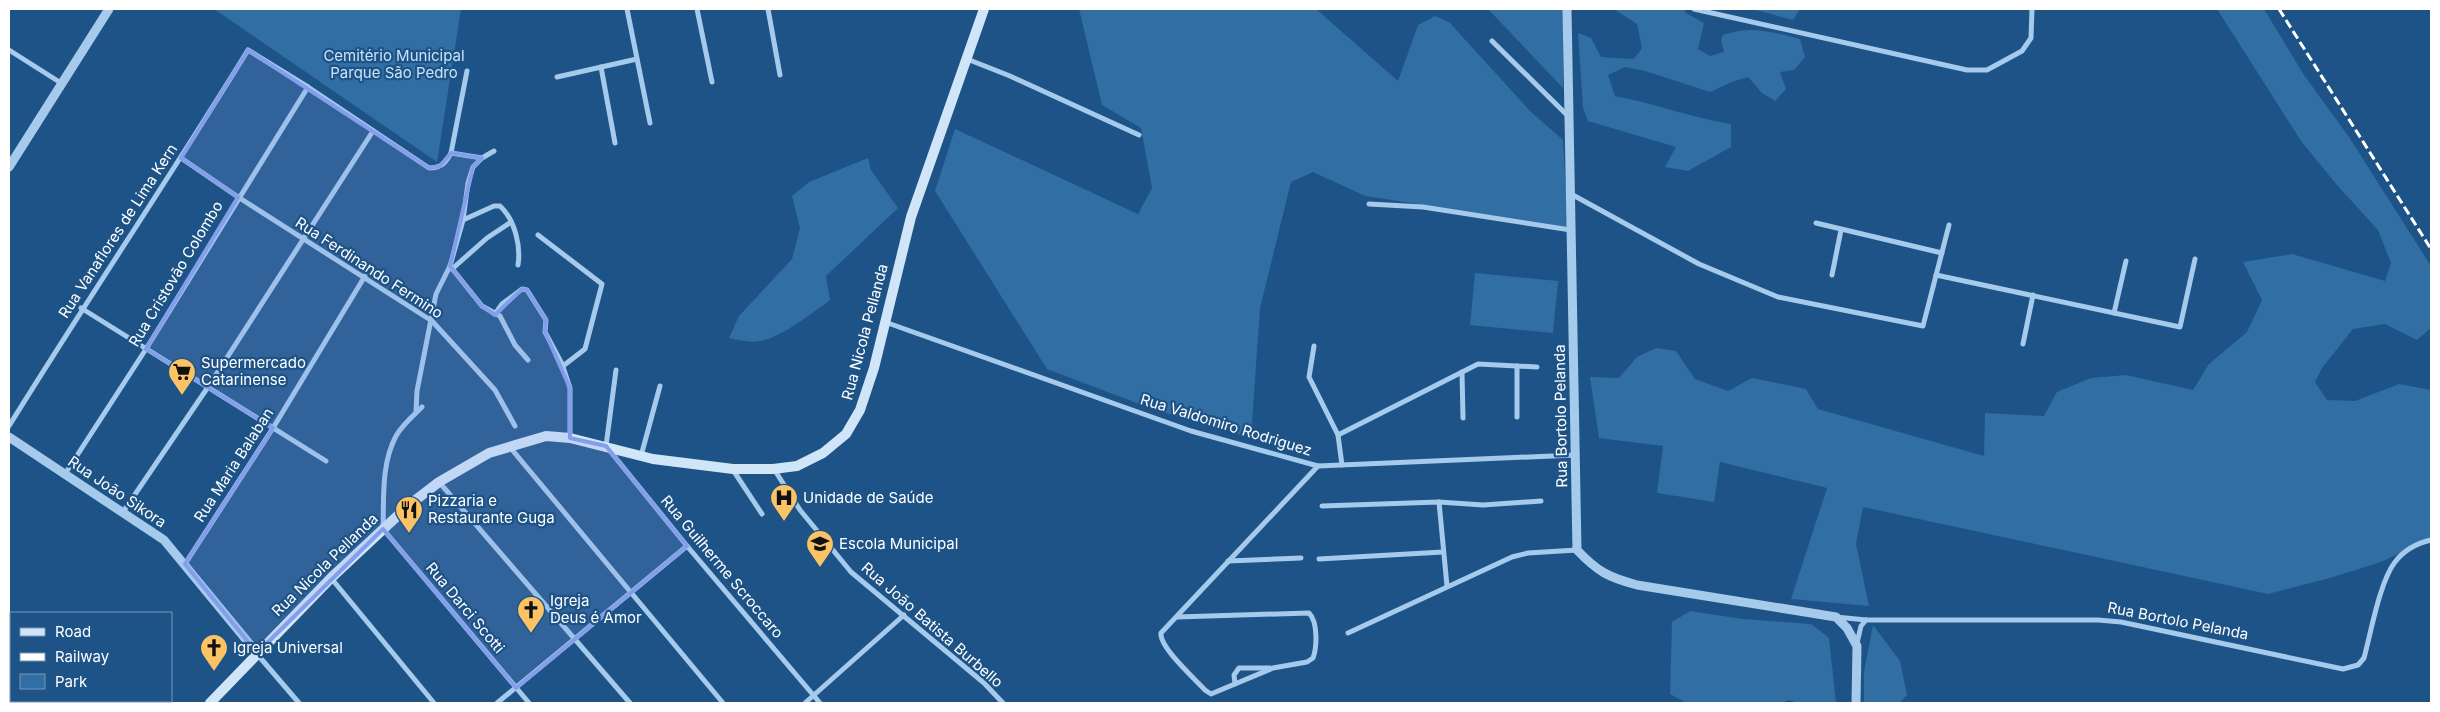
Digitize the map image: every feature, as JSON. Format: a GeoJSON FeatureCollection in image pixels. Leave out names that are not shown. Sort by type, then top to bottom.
{"type":"FeatureCollection","features":[{"type":"Feature","properties":{"kind":"main road","name":"Rua Nicola Pellanda"},"geometry":{"type":"LineString","coordinates":[[210,703],[257,653],[383,529],[439,482],[489,453],[546,436],[570,438],[641,456],[733,469],[774,469],[797,466],[823,453],[846,434],[860,410],[874,368],[911,217],[984,9]]}},
{"type":"Feature","properties":{"kind":"street"},"geometry":{"type":"LineString","coordinates":[[9,167],[109,9]]}},
{"type":"Feature","properties":{"kind":"street"},"geometry":{"type":"LineString","coordinates":[[627,9],[650,123]]}},
{"type":"Feature","properties":{"kind":"street"},"geometry":{"type":"LineString","coordinates":[[697,9],[712,82]]}},
{"type":"Feature","properties":{"kind":"street"},"geometry":{"type":"LineString","coordinates":[[768,9],[780,75]]}},
{"type":"Feature","properties":{"kind":"street","name":"Rua Bortolo Pelanda"},"geometry":{"type":"LineString","coordinates":[[1567,9],[1577,550],[1591,564],[1610,578],[1637,585],[1866,620],[2098,620],[2121,622],[2343,670],[2358,665],[2364,658],[2383,589],[2395,562],[2410,549],[2431,540]]}},
{"type":"Feature","properties":{"kind":"street"},"geometry":{"type":"LineString","coordinates":[[1694,9],[1967,70],[1987,70],[2022,51],[2031,38],[2032,9]]}},
{"type":"Feature","properties":{"kind":"street"},"geometry":{"type":"LineString","coordinates":[[1492,41],[1569,118]]}},
{"type":"Feature","properties":{"kind":"street"},"geometry":{"type":"LineString","coordinates":[[9,50],[61,83]]}},
{"type":"Feature","properties":{"kind":"street","name":"Rua Vanaflores de Lima Kern"},"geometry":{"type":"LineString","coordinates":[[9,426],[81,308],[181,158],[248,50],[308,87]]}},
{"type":"Feature","properties":{"kind":"street"},"geometry":{"type":"LineString","coordinates":[[557,77],[637,59]]}},
{"type":"Feature","properties":{"kind":"street"},"geometry":{"type":"LineString","coordinates":[[967,59],[1010,76],[1139,136]]}},
{"type":"Feature","properties":{"kind":"street"},"geometry":{"type":"LineString","coordinates":[[601,68],[615,143]]}},
{"type":"Feature","properties":{"kind":"street"},"geometry":{"type":"LineString","coordinates":[[308,87],[429,168],[440,166],[446,162],[451,153],[467,71]]}},
{"type":"Feature","properties":{"kind":"street","name":"Rua Cristovão Colombo"},"geometry":{"type":"LineString","coordinates":[[65,474],[146,349],[308,87]]}},
{"type":"Feature","properties":{"kind":"street"},"geometry":{"type":"LineString","coordinates":[[123,512],[208,387],[373,131]]}},
{"type":"Feature","properties":{"kind":"street"},"geometry":{"type":"LineString","coordinates":[[416,413],[417,391],[436,294],[451,268],[463,220],[468,184],[473,167],[482,158],[494,151]]}},
{"type":"Feature","properties":{"kind":"street"},"geometry":{"type":"LineString","coordinates":[[451,153],[482,158]]}},
{"type":"Feature","properties":{"kind":"street","name":"Rua Ferdinando Fermino"},"geometry":{"type":"LineString","coordinates":[[181,158],[238,198],[365,276],[432,321],[495,390],[515,426]]}},
{"type":"Feature","properties":{"kind":"street"},"geometry":{"type":"LineString","coordinates":[[1570,194],[1699,264],[1778,296],[1924,326],[1949,225]]}},
{"type":"Feature","properties":{"kind":"street"},"geometry":{"type":"LineString","coordinates":[[1369,204],[1423,207],[1571,230]]}},
{"type":"Feature","properties":{"kind":"street"},"geometry":{"type":"LineString","coordinates":[[463,220],[494,206],[500,206],[511,222],[517,240],[518,265]]}},
{"type":"Feature","properties":{"kind":"street"},"geometry":{"type":"LineString","coordinates":[[451,268],[487,238],[511,222]]}},
{"type":"Feature","properties":{"kind":"street"},"geometry":{"type":"LineString","coordinates":[[1816,223],[1942,253]]}},
{"type":"Feature","properties":{"kind":"street"},"geometry":{"type":"LineString","coordinates":[[1832,275],[1841,230]]}},
{"type":"Feature","properties":{"kind":"street"},"geometry":{"type":"LineString","coordinates":[[538,235],[602,284],[585,349],[563,366]]}},
{"type":"Feature","properties":{"kind":"street"},"geometry":{"type":"LineString","coordinates":[[1936,275],[2180,327],[2195,259]]}},
{"type":"Feature","properties":{"kind":"street"},"geometry":{"type":"LineString","coordinates":[[2114,313],[2126,261]]}},
{"type":"Feature","properties":{"kind":"street"},"geometry":{"type":"LineString","coordinates":[[451,268],[482,306],[500,316],[516,345],[528,360]]}},
{"type":"Feature","properties":{"kind":"street","name":"Rua Maria Balaban"},"geometry":{"type":"LineString","coordinates":[[184,564],[273,428],[365,276]]}},
{"type":"Feature","properties":{"kind":"street"},"geometry":{"type":"LineString","coordinates":[[495,314],[502,304],[522,289],[527,290],[544,314],[546,320],[545,332],[563,366],[570,388],[572,404],[570,438]]}},
{"type":"Feature","properties":{"kind":"street"},"geometry":{"type":"LineString","coordinates":[[2023,344],[2033,296]]}},
{"type":"Feature","properties":{"kind":"street"},"geometry":{"type":"LineString","coordinates":[[81,308],[326,461]]}},
{"type":"Feature","properties":{"kind":"street","name":"Rua Valdomiro Rodriguez"},"geometry":{"type":"LineString","coordinates":[[884,322],[1191,431],[1318,466],[1575,454]]}},
{"type":"Feature","properties":{"kind":"street"},"geometry":{"type":"LineString","coordinates":[[1314,346],[1310,377],[1338,435],[1342,465]]}},
{"type":"Feature","properties":{"kind":"street"},"geometry":{"type":"LineString","coordinates":[[1338,435],[1478,364],[1537,367]]}},
{"type":"Feature","properties":{"kind":"street"},"geometry":{"type":"LineString","coordinates":[[1517,366],[1517,417]]}},
{"type":"Feature","properties":{"kind":"street"},"geometry":{"type":"LineString","coordinates":[[606,446],[616,370]]}},
{"type":"Feature","properties":{"kind":"street"},"geometry":{"type":"LineString","coordinates":[[1462,372],[1463,418]]}},
{"type":"Feature","properties":{"kind":"street"},"geometry":{"type":"LineString","coordinates":[[641,456],[660,386]]}},
{"type":"Feature","properties":{"kind":"street"},"geometry":{"type":"LineString","coordinates":[[383,529],[386,470],[390,452],[404,424],[422,407]]}},
{"type":"Feature","properties":{"kind":"street","name":"Rua João Sikora"},"geometry":{"type":"LineString","coordinates":[[9,437],[164,540],[201,588],[257,653]]}},
{"type":"Feature","properties":{"kind":"street"},"geometry":{"type":"LineString","coordinates":[[509,446],[630,593],[724,703]]}},
{"type":"Feature","properties":{"kind":"street","name":"Rua Guilherme Scroccaro"},"geometry":{"type":"LineString","coordinates":[[606,446],[686,546],[820,703]]}},
{"type":"Feature","properties":{"kind":"street"},"geometry":{"type":"LineString","coordinates":[[1273,668],[1214,693],[1205,690],[1164,645],[1161,633],[1318,466]]}},
{"type":"Feature","properties":{"kind":"street"},"geometry":{"type":"LineString","coordinates":[[733,469],[762,514]]}},
{"type":"Feature","properties":{"kind":"street","name":"Rua João Batista Burbello"},"geometry":{"type":"LineString","coordinates":[[774,469],[800,510],[851,572],[984,683],[1003,703]]}},
{"type":"Feature","properties":{"kind":"street"},"geometry":{"type":"LineString","coordinates":[[439,482],[630,703]]}},
{"type":"Feature","properties":{"kind":"street"},"geometry":{"type":"LineString","coordinates":[[1322,506],[1439,502],[1483,504],[1541,501]]}},
{"type":"Feature","properties":{"kind":"street"},"geometry":{"type":"LineString","coordinates":[[1439,502],[1447,586]]}},
{"type":"Feature","properties":{"kind":"street","name":"Rua Darci Scotti"},"geometry":{"type":"LineString","coordinates":[[383,529],[529,703]]}},
{"type":"Feature","properties":{"kind":"street"},"geometry":{"type":"LineString","coordinates":[[497,703],[686,546]]}},
{"type":"Feature","properties":{"kind":"street"},"geometry":{"type":"LineString","coordinates":[[1348,633],[1520,554],[1577,550]]}},
{"type":"Feature","properties":{"kind":"street"},"geometry":{"type":"LineString","coordinates":[[1319,559],[1443,552]]}},
{"type":"Feature","properties":{"kind":"street"},"geometry":{"type":"LineString","coordinates":[[1228,561],[1301,558]]}},
{"type":"Feature","properties":{"kind":"street"},"geometry":{"type":"LineString","coordinates":[[332,578],[434,703]]}},
{"type":"Feature","properties":{"kind":"street"},"geometry":{"type":"LineString","coordinates":[[1177,617],[1302,612],[1311,615],[1314,623],[1313,658],[1308,662],[1273,668],[1239,668],[1234,675],[1235,684]]}},
{"type":"Feature","properties":{"kind":"street"},"geometry":{"type":"LineString","coordinates":[[805,703],[904,615]]}},
{"type":"Feature","properties":{"kind":"street"},"geometry":{"type":"LineString","coordinates":[[1836,616],[1847,628],[1856,646]]}},
{"type":"Feature","properties":{"kind":"street"},"geometry":{"type":"LineString","coordinates":[[1856,703],[1856,646],[1861,626],[1866,620]]}},
{"type":"Feature","properties":{"kind":"street"},"geometry":{"type":"LineString","coordinates":[[257,653],[299,703]]}},
{"type":"Feature","properties":{"kind":"highlighted area"},"geometry":{"type":"Polygon","coordinates":[[[248,50],[429,168],[440,166],[451,153],[482,158],[473,167],[450,266],[482,306],[495,315],[522,289],[527,290],[546,320],[545,332],[570,388],[570,438],[606,446],[687,546],[516,688],[383,529],[257,653],[185,564],[273,428],[146,349],[238,197],[181,158],[248,50]]]}},
{"type":"Feature","properties":{"kind":"green space","name":"Cemitério Municipal Parque São Pedro"},"geometry":{"type":"Polygon","coordinates":[[[214,9],[461,9],[437,162],[214,9]]]}},
{"type":"Feature","properties":{"kind":"green space"},"geometry":{"type":"Polygon","coordinates":[[[1079,9],[1316,9],[1398,81],[1418,25],[1435,16],[1449,22],[1530,111],[1563,140],[1568,227],[1365,196],[1313,172],[1291,182],[1260,308],[1251,438],[1155,410],[1047,369],[935,191],[955,129],[1138,214],[1152,188],[1141,128],[1102,105],[1079,9]]]}},
{"type":"Feature","properties":{"kind":"green space"},"geometry":{"type":"Polygon","coordinates":[[[1488,9],[1563,9],[1563,88],[1488,9]]]}},
{"type":"Feature","properties":{"kind":"green space"},"geometry":{"type":"Polygon","coordinates":[[[1614,9],[1684,9],[1686,13],[1704,23],[1698,49],[1710,56],[1724,52],[1721,40],[1723,35],[1743,30],[1752,30],[1771,32],[1800,39],[1805,57],[1794,70],[1780,72],[1786,89],[1775,101],[1762,93],[1748,77],[1710,92],[1645,71],[1625,67],[1608,75],[1615,96],[1731,124],[1731,147],[1688,171],[1665,167],[1676,147],[1588,121],[1583,108],[1578,33],[1591,38],[1601,57],[1634,59],[1642,48],[1637,24],[1614,9]]]}},
{"type":"Feature","properties":{"kind":"green space"},"geometry":{"type":"Polygon","coordinates":[[[1752,9],[1800,9],[1793,20],[1752,9]]]}},
{"type":"Feature","properties":{"kind":"green space"},"geometry":{"type":"Polygon","coordinates":[[[2217,9],[2264,9],[2304,75],[2349,137],[2431,266],[2431,328],[2417,340],[2385,324],[2353,329],[2322,368],[2315,382],[2327,400],[2355,401],[2399,384],[2431,390],[2431,538],[2381,562],[2268,594],[1863,507],[1856,544],[1869,606],[1791,599],[1827,488],[1720,462],[1714,502],[1657,493],[1663,446],[1599,438],[1590,377],[1619,378],[1637,357],[1656,348],[1676,351],[1695,379],[1728,391],[1752,378],[1806,389],[1818,409],[1984,456],[1985,413],[2044,416],[2057,392],[2091,378],[2126,375],[2193,390],[2209,364],[2247,332],[2262,300],[2243,262],[2292,254],[2385,281],[2391,263],[2378,230],[2336,184],[2301,141],[2217,9]]]}},
{"type":"Feature","properties":{"kind":"green space"},"geometry":{"type":"Polygon","coordinates":[[[868,158],[871,170],[898,208],[826,276],[830,300],[791,327],[763,341],[753,342],[729,338],[739,316],[792,259],[800,228],[792,196],[809,182],[868,158]]]}},
{"type":"Feature","properties":{"kind":"green space"},"geometry":{"type":"Polygon","coordinates":[[[1475,273],[1558,281],[1553,333],[1470,325],[1475,273]]]}},
{"type":"Feature","properties":{"kind":"green space"},"geometry":{"type":"Polygon","coordinates":[[[1690,611],[1743,619],[1811,624],[1829,638],[1836,703],[1798,703],[1789,700],[1782,703],[1687,703],[1670,694],[1672,622],[1690,611]]]}},
{"type":"Feature","properties":{"kind":"green space"},"geometry":{"type":"Polygon","coordinates":[[[1873,625],[1900,661],[1907,695],[1899,703],[1864,703],[1864,672],[1873,625]]]}},
{"type":"Feature","properties":{"kind":"railway"},"geometry":{"type":"LineString","coordinates":[[2279,9],[2431,249]]}},
{"type":"Feature","properties":{"kind":"place","name":"Supermercado Catarinense"},"geometry":{"type":"Point","coordinates":[182,396]}},
{"type":"Feature","properties":{"kind":"place","name":"Unidade de Saúde"},"geometry":{"type":"Point","coordinates":[784,522]}},
{"type":"Feature","properties":{"kind":"place","name":"Pizzaria e Restaurante Guga"},"geometry":{"type":"Point","coordinates":[409,534]}},
{"type":"Feature","properties":{"kind":"place","name":"Escola Municipal"},"geometry":{"type":"Point","coordinates":[820,568]}},
{"type":"Feature","properties":{"kind":"place","name":"Igreja Deus é Amor"},"geometry":{"type":"Point","coordinates":[531,634]}},
{"type":"Feature","properties":{"kind":"place","name":"Igreja Universal"},"geometry":{"type":"Point","coordinates":[214,672]}}]}
